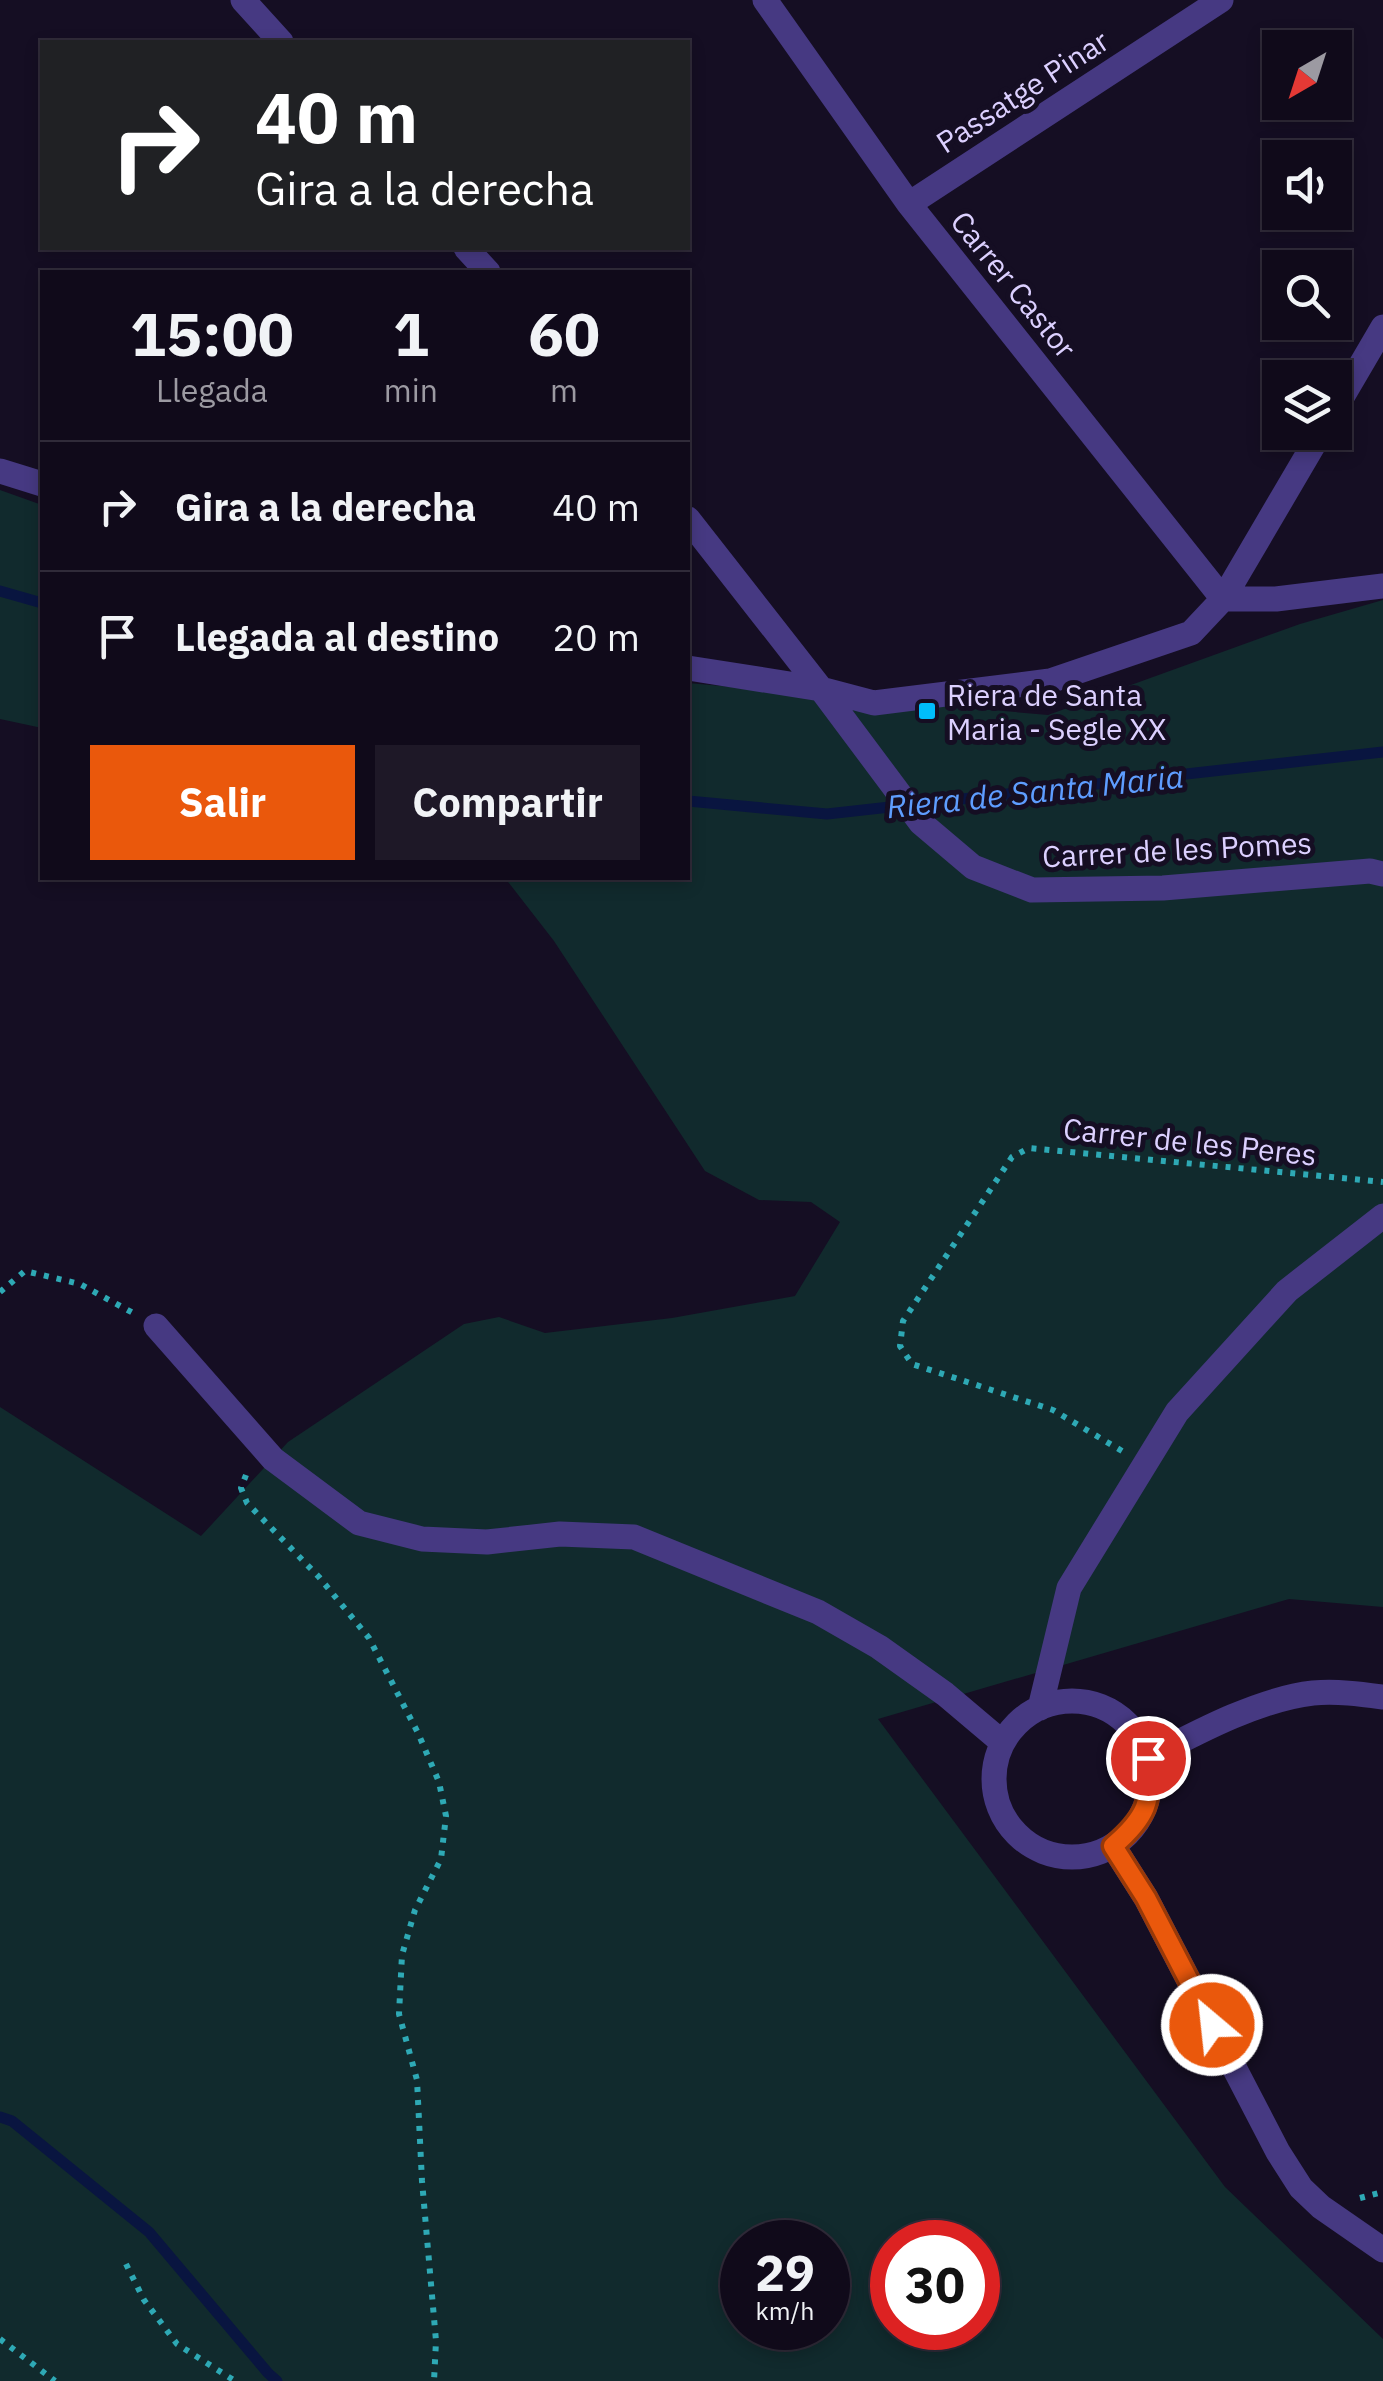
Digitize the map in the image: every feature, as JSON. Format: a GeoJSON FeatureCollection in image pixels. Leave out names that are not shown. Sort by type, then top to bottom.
{"type":"FeatureCollection","features":[{"type":"Feature","properties":{"kind":"street"},"geometry":{"type":"LineString","coordinates":[[243,0],[279,40]]}},
{"type":"Feature","properties":{"kind":"street","name":"Carrer Castor"},"geometry":{"type":"LineString","coordinates":[[765,0],[908,204],[1223,599]]}},
{"type":"Feature","properties":{"kind":"street","name":"Passatge Pinar"},"geometry":{"type":"LineString","coordinates":[[908,204],[1221,0]]}},
{"type":"Feature","properties":{"kind":"street"},"geometry":{"type":"LineString","coordinates":[[468,250],[486,270]]}},
{"type":"Feature","properties":{"kind":"street"},"geometry":{"type":"LineString","coordinates":[[1352,379],[1383,327]]}},
{"type":"Feature","properties":{"kind":"street"},"geometry":{"type":"LineString","coordinates":[[690,668],[874,702],[1050,681],[1191,634],[1223,599],[1310,450]]}},
{"type":"Feature","properties":{"kind":"street"},"geometry":{"type":"LineString","coordinates":[[0,471],[40,483]]}},
{"type":"Feature","properties":{"kind":"street","name":"Carrer de les Pomes"},"geometry":{"type":"LineString","coordinates":[[690,522],[921,823],[973,867],[1032,890],[1163,888],[1370,871],[1383,874]]}},
{"type":"Feature","properties":{"kind":"street"},"geometry":{"type":"LineString","coordinates":[[1223,599],[1276,600],[1383,586]]}},
{"type":"Feature","properties":{"kind":"street"},"geometry":{"type":"LineString","coordinates":[[1040,1708],[1069,1588],[1177,1412],[1287,1290],[1383,1216]]}},
{"type":"Feature","properties":{"kind":"street"},"geometry":{"type":"LineString","coordinates":[[156,1326],[267,1452],[359,1523],[422,1539],[487,1542],[560,1534],[634,1537],[818,1612],[945,1694],[1003,1742]]}},
{"type":"Feature","properties":{"kind":"street"},"geometry":{"type":"LineString","coordinates":[[1148,1758],[1210,1727],[1278,1700],[1313,1693],[1383,1696]]}},
{"type":"Feature","properties":{"kind":"street"},"geometry":{"type":"LineString","coordinates":[[1066,1701],[1093,1704],[1117,1715],[1136,1734],[1148,1758],[1150,1783],[1145,1808],[1132,1830],[1113,1846],[1090,1856],[1064,1857],[1040,1850],[1019,1836],[1004,1816],[995,1792],[995,1766],[1003,1742],[1019,1722],[1040,1708],[1066,1701]]}},
{"type":"Feature","properties":{"kind":"street"},"geometry":{"type":"LineString","coordinates":[[1113,1846],[1146,1898],[1278,2152],[1301,2188],[1321,2207],[1383,2250]]}},
{"type":"Feature","properties":{"kind":"path","name":"Carrer de les Peres"},"geometry":{"type":"LineString","coordinates":[[1145,1464],[1053,1410],[912,1364],[900,1346],[903,1321],[1012,1157],[1028,1148],[1044,1149],[1383,1182]]}},
{"type":"Feature","properties":{"kind":"path"},"geometry":{"type":"LineString","coordinates":[[0,1292],[24,1272],[80,1284],[156,1326]]}},
{"type":"Feature","properties":{"kind":"path"},"geometry":{"type":"LineString","coordinates":[[267,1452],[248,1471],[241,1488],[248,1503],[319,1578],[368,1638],[418,1733],[439,1782],[446,1816],[442,1859],[414,1910],[402,1955],[399,2014],[417,2080],[436,2341],[434,2381]]}},
{"type":"Feature","properties":{"kind":"path"},"geometry":{"type":"LineString","coordinates":[[126,2264],[144,2300],[177,2344],[236,2381]]}},
{"type":"Feature","properties":{"kind":"path"},"geometry":{"type":"LineString","coordinates":[[0,2338],[55,2381]]}},
{"type":"Feature","properties":{"kind":"green space"},"geometry":{"type":"Polygon","coordinates":[[[0,490],[40,504],[40,728],[0,719],[0,490]]]}},
{"type":"Feature","properties":{"kind":"green space"},"geometry":{"type":"Polygon","coordinates":[[[1383,600],[1383,1607],[1289,1599],[878,1719],[1225,2187],[1383,2339],[1383,2381],[0,2381],[0,1407],[201,1536],[288,1442],[464,1324],[499,1317],[545,1333],[672,1318],[795,1296],[840,1222],[811,1202],[759,1200],[705,1171],[554,941],[507,880],[690,880],[690,683],[1048,715],[1300,624],[1383,600]]]}},
{"type":"Feature","properties":{"kind":"waterway","name":"Riera de Santa Maria"},"geometry":{"type":"LineString","coordinates":[[0,591],[40,602]]}},
{"type":"Feature","properties":{"kind":"waterway","name":"Riera de Santa Maria"},"geometry":{"type":"LineString","coordinates":[[690,801],[827,814],[1383,752]]}},
{"type":"Feature","properties":{"kind":"waterway"},"geometry":{"type":"LineString","coordinates":[[0,2117],[12,2121],[149,2232],[277,2381]]}},
{"type":"Feature","properties":{"kind":"place","name":"Riera de Santa Maria - Segle XX"},"geometry":{"type":"Point","coordinates":[927,711]}},
{"type":"Feature","properties":{"kind":"route"},"geometry":{"type":"LineString","coordinates":[[1148,1758],[1150,1783],[1145,1808],[1132,1830],[1113,1846],[1146,1898],[1212,2025]]}}]}
